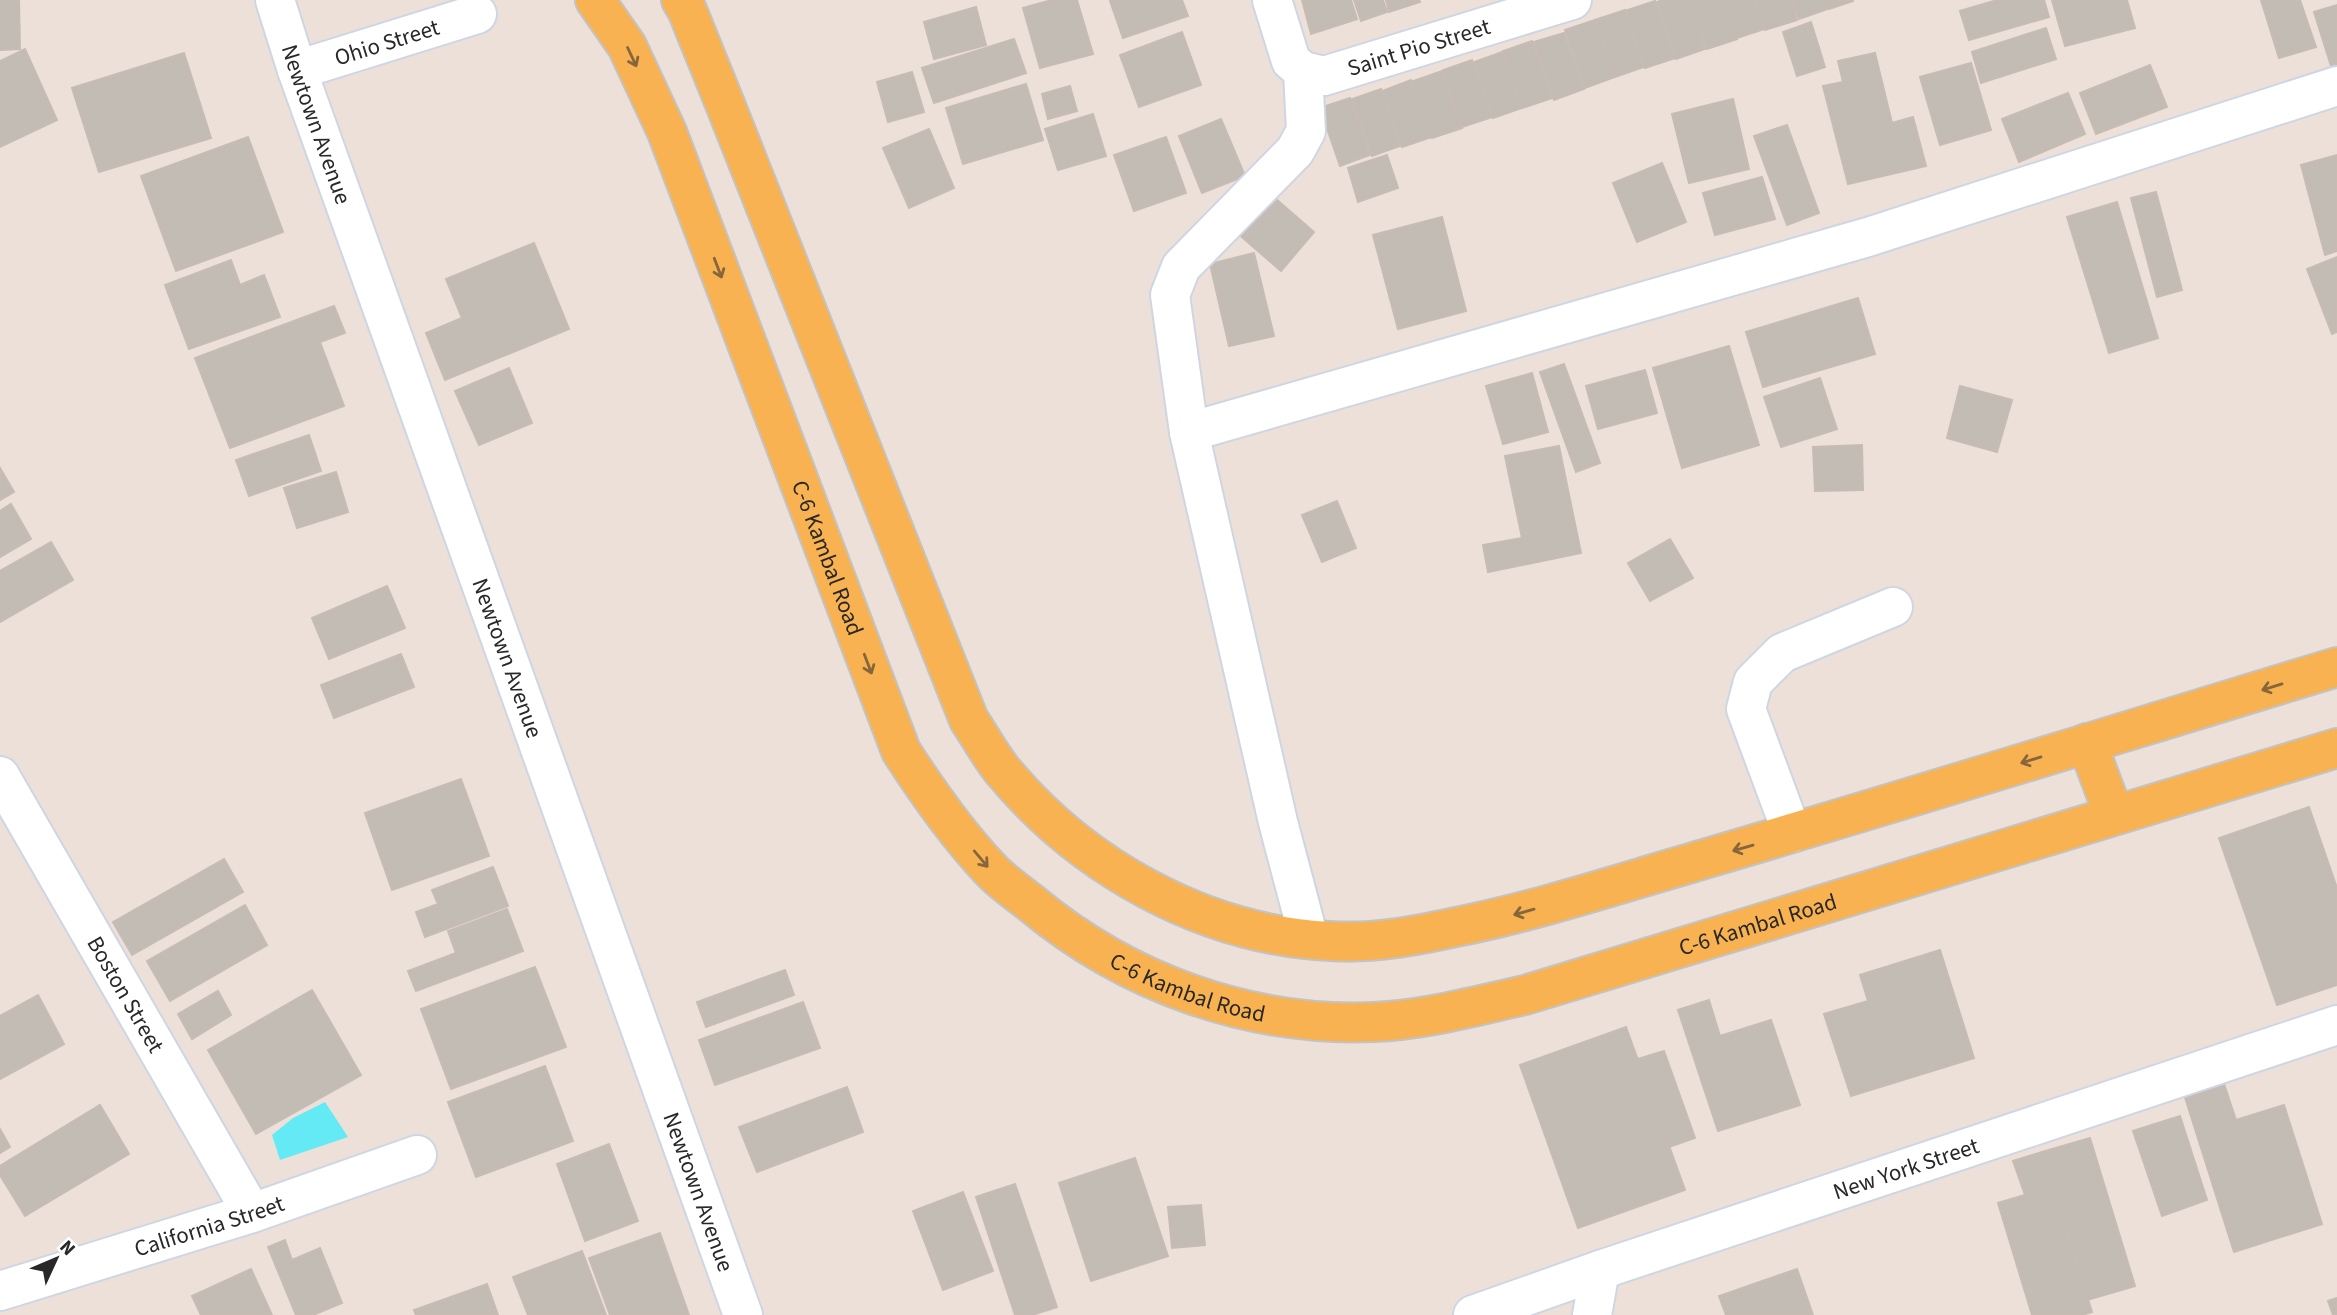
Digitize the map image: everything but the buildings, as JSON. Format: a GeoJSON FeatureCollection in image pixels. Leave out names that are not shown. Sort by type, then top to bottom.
{"type":"FeatureCollection","features":[{"type":"Feature","properties":{"kind":"main road","name":"C-6 Kambal Road"},"geometry":{"type":"LineString","coordinates":[[595,0],[627,46],[667,132],[901,751],[940,810],[992,872],[1052,921],[1109,959],[1176,989],[1245,1011],[1301,1020],[1374,1022],[1434,1015],[1525,995],[2337,748]]}},
{"type":"Feature","properties":{"kind":"main road"},"geometry":{"type":"LineString","coordinates":[[681,0],[725,104],[969,720],[1001,769],[1044,815],[1099,858],[1145,888],[1214,920],[1262,933],[1331,942],[1396,940],[1509,916],[2337,667]]}},
{"type":"Feature","properties":{"kind":"main road"},"geometry":{"type":"LineString","coordinates":[[2087,743],[2114,815]]}},
{"type":"Feature","properties":{"kind":"street","name":"Newtown Avenue"},"geometry":{"type":"LineString","coordinates":[[275,0],[297,70],[744,1315]]}},
{"type":"Feature","properties":{"kind":"street"},"geometry":{"type":"LineString","coordinates":[[1272,0],[1291,61],[1303,71],[1306,131],[1295,151],[1181,267],[1170,295],[1189,432],[1278,822],[1309,939]]}},
{"type":"Feature","properties":{"kind":"street","name":"Saint Pio Street"},"geometry":{"type":"LineString","coordinates":[[1303,71],[1324,76],[1572,0]]}},
{"type":"Feature","properties":{"kind":"street","name":"Ohio Street"},"geometry":{"type":"LineString","coordinates":[[297,70],[477,14]]}},
{"type":"Feature","properties":{"kind":"street"},"geometry":{"type":"LineString","coordinates":[[1189,432],[1868,237],[2337,86]]}},
{"type":"Feature","properties":{"kind":"street"},"geometry":{"type":"LineString","coordinates":[[1792,833],[1746,709],[1753,682],[1782,653],[1893,607]]}},
{"type":"Feature","properties":{"kind":"street","name":"Boston Street"},"geometry":{"type":"LineString","coordinates":[[0,776],[252,1213]]}},
{"type":"Feature","properties":{"kind":"street","name":"New York Street"},"geometry":{"type":"LineString","coordinates":[[1473,1315],[1600,1270],[2337,1025]]}},
{"type":"Feature","properties":{"kind":"street","name":"California Street"},"geometry":{"type":"LineString","coordinates":[[0,1291],[252,1213],[417,1156]]}},
{"type":"Feature","properties":{"kind":"street"},"geometry":{"type":"LineString","coordinates":[[1592,1315],[1600,1270]]}},
{"type":"Feature","properties":{"kind":"water"},"geometry":{"type":"Polygon","coordinates":[[[325,1102],[348,1137],[280,1160],[272,1135],[293,1118],[325,1102]]]}}]}
